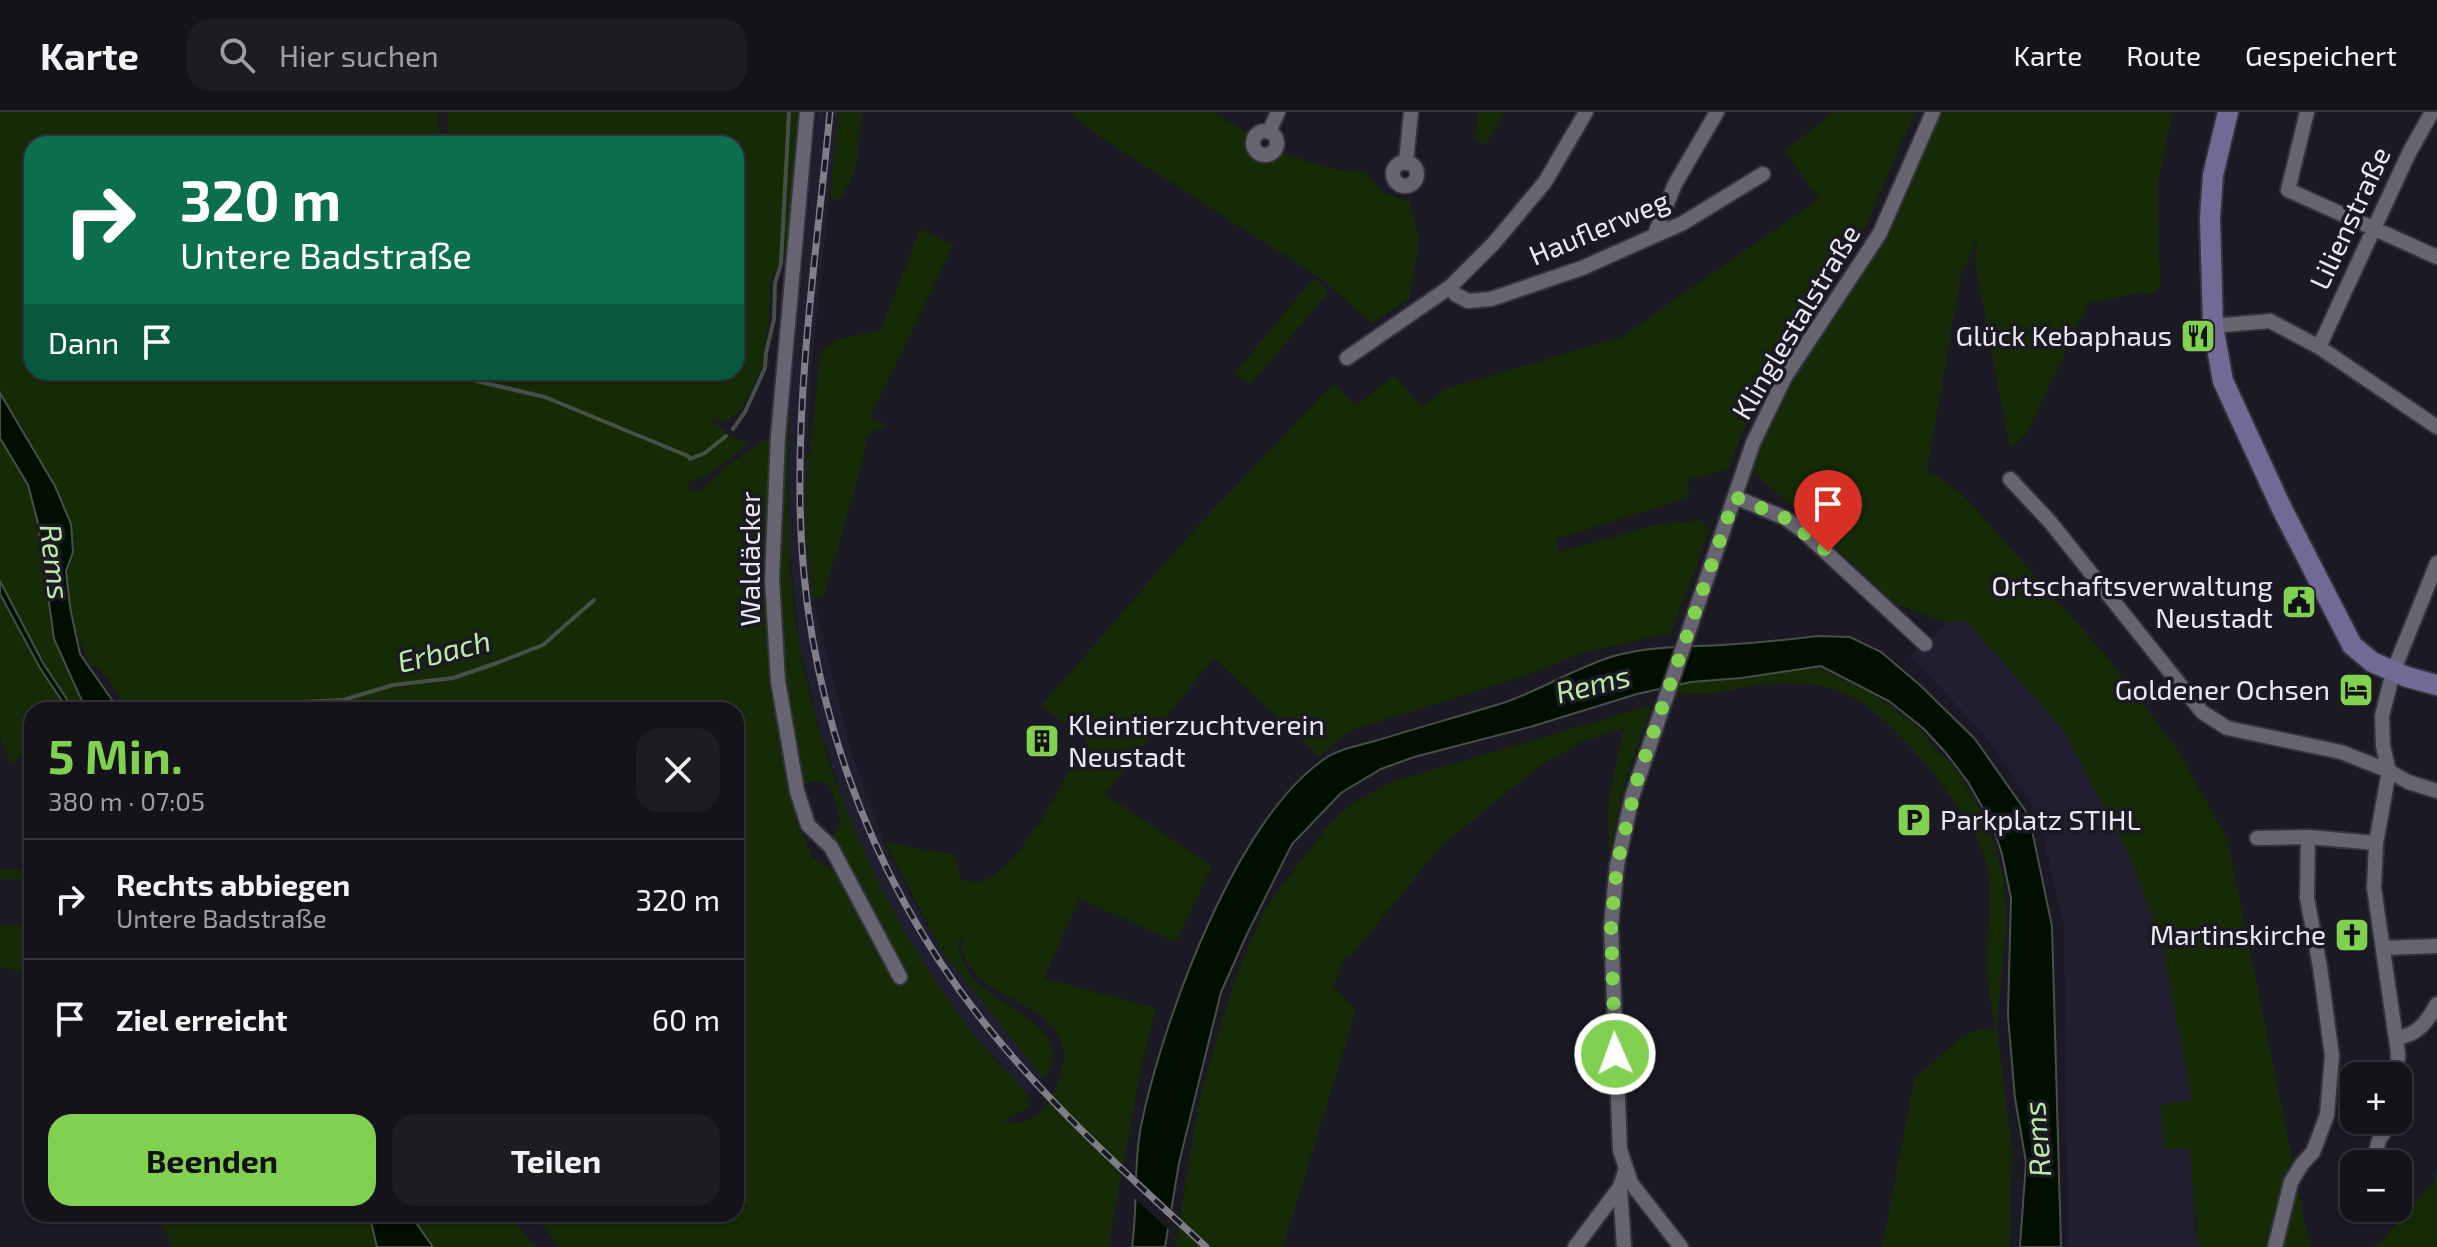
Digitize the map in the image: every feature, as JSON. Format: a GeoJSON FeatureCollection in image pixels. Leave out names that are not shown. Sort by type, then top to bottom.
{"type":"FeatureCollection","features":[{"type":"Feature","properties":{"kind":"street","name":"Waldäcker"},"geometry":{"type":"LineString","coordinates":[[807,112],[778,436],[772,579],[778,681],[797,791],[808,825],[831,847],[900,977]]}},
{"type":"Feature","properties":{"kind":"street"},"geometry":{"type":"LineString","coordinates":[[1269,132],[1278,112]]}},
{"type":"Feature","properties":{"kind":"street"},"geometry":{"type":"LineString","coordinates":[[1406,163],[1411,112]]}},
{"type":"Feature","properties":{"kind":"street"},"geometry":{"type":"LineString","coordinates":[[1347,358],[1450,287],[1494,243],[1545,182],[1586,112]]}},
{"type":"Feature","properties":{"kind":"street"},"geometry":{"type":"LineString","coordinates":[[1654,236],[1675,184],[1717,112]]}},
{"type":"Feature","properties":{"kind":"street","name":"Klinglestalstraße"},"geometry":{"type":"LineString","coordinates":[[1681,1247],[1640,1195],[1625,1171],[1620,1150],[1612,911],[1617,865],[1632,797],[1753,443],[1785,377],[1880,233],[1933,112]]}},
{"type":"Feature","properties":{"kind":"street"},"geometry":{"type":"LineString","coordinates":[[2228,112],[2213,175],[2210,218],[2213,326],[2223,381],[2282,509],[2347,637],[2365,657],[2393,672],[2437,685]]}},
{"type":"Feature","properties":{"kind":"street"},"geometry":{"type":"LineString","coordinates":[[2307,112],[2288,190],[2437,257]]}},
{"type":"Feature","properties":{"kind":"street","name":"Lilienstraße"},"geometry":{"type":"LineString","coordinates":[[2319,347],[2409,153],[2432,112]]}},
{"type":"Feature","properties":{"kind":"street","name":"Hauflerweg"},"geometry":{"type":"LineString","coordinates":[[1450,287],[1455,294],[1468,301],[1491,299],[1582,268],[1683,223],[1763,174]]}},
{"type":"Feature","properties":{"kind":"street"},"geometry":{"type":"LineString","coordinates":[[2213,326],[2270,321],[2319,347],[2437,427]]}},
{"type":"Feature","properties":{"kind":"street"},"geometry":{"type":"LineString","coordinates":[[2010,479],[2051,523],[2213,722],[2227,728],[2341,752],[2408,782],[2437,791]]}},
{"type":"Feature","properties":{"kind":"street"},"geometry":{"type":"LineString","coordinates":[[1735,497],[1785,518],[1803,531],[1925,644]]}},
{"type":"Feature","properties":{"kind":"street"},"geometry":{"type":"LineString","coordinates":[[2397,1062],[2396,1038],[2374,888],[2376,843],[2389,771],[2383,746],[2382,716],[2393,672],[2437,563]]}},
{"type":"Feature","properties":{"kind":"street"},"geometry":{"type":"LineString","coordinates":[[2257,838],[2308,837],[2376,843]]}},
{"type":"Feature","properties":{"kind":"street"},"geometry":{"type":"LineString","coordinates":[[2275,1247],[2291,1182],[2313,1152],[2327,1115],[2332,1056],[2307,898],[2308,837]]}},
{"type":"Feature","properties":{"kind":"street"},"geometry":{"type":"LineString","coordinates":[[2383,948],[2437,946]]}},
{"type":"Feature","properties":{"kind":"street"},"geometry":{"type":"LineString","coordinates":[[2396,1038],[2407,1036],[2425,1025],[2437,1004]]}},
{"type":"Feature","properties":{"kind":"street"},"geometry":{"type":"LineString","coordinates":[[1575,1247],[1620,1187],[1625,1171]]}},
{"type":"Feature","properties":{"kind":"street"},"geometry":{"type":"LineString","coordinates":[[1620,1187],[1624,1247]]}},
{"type":"Feature","properties":{"kind":"shaded area"},"geometry":{"type":"Polygon","coordinates":[[[817,112],[838,112],[811,371],[806,536],[813,598],[849,745],[884,843],[942,951],[1043,1078],[1028,1095],[966,1025],[934,980],[869,867],[820,730],[800,647],[789,543],[790,412],[817,112]]]}},
{"type":"Feature","properties":{"kind":"shaded area"},"geometry":{"type":"Polygon","coordinates":[[[1964,619],[2063,729],[2130,857],[2162,943],[2192,1100],[2165,1149],[2190,1147],[2196,1236],[2201,1247],[2068,1247],[2064,926],[2038,813],[1982,731],[1910,657],[1947,623],[1964,619]]]}},
{"type":"Feature","properties":{"kind":"green space"},"geometry":{"type":"Polygon","coordinates":[[[0,112],[438,112],[440,136],[24,136],[24,380],[744,380],[744,136],[448,136],[447,112],[800,112],[790,246],[770,281],[769,318],[761,369],[742,409],[727,421],[709,419],[737,440],[750,442],[708,475],[687,483],[689,488],[700,492],[725,467],[766,439],[773,439],[763,579],[796,821],[812,857],[865,890],[833,836],[840,822],[828,785],[820,781],[801,783],[783,680],[776,580],[782,415],[790,412],[790,560],[795,619],[811,699],[825,748],[861,844],[907,936],[964,1022],[1028,1095],[1029,1107],[1003,1121],[1024,1122],[1046,1106],[1062,1072],[1063,1050],[1057,1032],[1044,1019],[976,974],[964,956],[962,940],[957,942],[964,963],[975,981],[1025,1016],[1047,1037],[1053,1049],[1052,1062],[1043,1078],[942,951],[885,842],[955,855],[960,879],[972,881],[984,880],[1013,857],[1042,818],[1087,740],[1041,706],[1195,529],[1334,383],[1355,406],[1394,376],[1423,407],[1445,389],[1621,337],[1819,199],[1785,151],[1834,112],[1915,112],[1862,235],[1767,372],[1728,469],[1688,480],[1689,497],[1557,539],[1557,553],[1650,526],[1701,520],[1709,531],[1671,633],[1582,653],[1536,672],[1350,731],[1319,756],[1214,658],[1105,794],[1212,866],[1176,942],[1079,899],[1044,978],[1156,1008],[1140,1073],[1108,1247],[558,1247],[541,1222],[744,1222],[744,702],[124,702],[101,669],[91,665],[79,638],[68,596],[67,581],[73,552],[26,433],[0,393],[0,112]]]}},
{"type":"Feature","properties":{"kind":"green space"},"geometry":{"type":"Polygon","coordinates":[[[838,112],[862,112],[857,158],[851,180],[839,200],[830,201],[838,112]]]}},
{"type":"Feature","properties":{"kind":"green space"},"geometry":{"type":"Polygon","coordinates":[[[1069,112],[1212,112],[1249,133],[1246,144],[1261,161],[1271,160],[1280,152],[1333,169],[1365,172],[1383,193],[1409,201],[1419,242],[1409,299],[1372,323],[1323,280],[1102,138],[1069,112]]]}},
{"type":"Feature","properties":{"kind":"green space"},"geometry":{"type":"Polygon","coordinates":[[[1478,112],[1504,112],[1485,146],[1475,140],[1478,112]]]}},
{"type":"Feature","properties":{"kind":"green space"},"geometry":{"type":"Polygon","coordinates":[[[1941,112],[2173,112],[2157,185],[2160,287],[2151,294],[2138,293],[2089,303],[2027,433],[2010,449],[1975,261],[1980,234],[1961,275],[1927,469],[1964,496],[2114,665],[2177,749],[2227,838],[2310,1247],[2201,1247],[2197,1236],[2190,1148],[2165,1149],[2160,1105],[2192,1100],[2162,943],[2130,857],[2063,729],[1965,620],[1947,623],[1896,604],[1749,467],[1793,379],[1888,237],[1941,112]]]}},
{"type":"Feature","properties":{"kind":"green space"},"geometry":{"type":"Polygon","coordinates":[[[920,229],[954,245],[870,417],[887,425],[866,436],[864,457],[823,598],[813,598],[806,536],[807,453],[810,451],[821,350],[839,339],[881,330],[920,229]]]}},
{"type":"Feature","properties":{"kind":"green space"},"geometry":{"type":"Polygon","coordinates":[[[1314,278],[1328,292],[1251,384],[1234,374],[1314,278]]]}},
{"type":"Feature","properties":{"kind":"green space"},"geometry":{"type":"Polygon","coordinates":[[[0,438],[28,485],[38,523],[54,639],[82,702],[69,702],[43,663],[0,581],[0,438]]]}},
{"type":"Feature","properties":{"kind":"green space"},"geometry":{"type":"Polygon","coordinates":[[[0,594],[40,668],[63,702],[24,702],[24,755],[10,764],[0,737],[0,594]]]}},
{"type":"Feature","properties":{"kind":"green space"},"geometry":{"type":"Polygon","coordinates":[[[1820,669],[1869,692],[1914,724],[1960,775],[1987,822],[2003,875],[2006,922],[1997,1028],[2012,1152],[2009,1247],[1882,1247],[1915,1078],[1963,1036],[1995,1028],[1987,969],[1988,871],[1966,819],[1917,754],[1881,718],[1849,695],[1821,686],[1790,683],[1698,695],[1676,692],[1680,680],[1751,672],[1820,669]]]}},
{"type":"Feature","properties":{"kind":"green space"},"geometry":{"type":"Polygon","coordinates":[[[1652,705],[1626,779],[1610,848],[1609,799],[1624,728],[1580,743],[1541,765],[1442,845],[1350,957],[1347,955],[1333,986],[1356,1010],[1283,1247],[1175,1247],[1200,1096],[1235,979],[1265,908],[1328,826],[1354,802],[1391,782],[1652,705]]]}},
{"type":"Feature","properties":{"kind":"green space"},"geometry":{"type":"Polygon","coordinates":[[[24,869],[24,902],[23,879],[0,879],[0,870],[24,869]]]}},
{"type":"Feature","properties":{"kind":"green space"},"geometry":{"type":"Polygon","coordinates":[[[0,925],[24,925],[24,975],[0,967],[0,925]]]}},
{"type":"Feature","properties":{"kind":"green space"},"geometry":{"type":"Polygon","coordinates":[[[2437,1171],[2437,1247],[2372,1247],[2381,1242],[2399,1222],[2412,1222],[2412,1207],[2434,1182],[2437,1171]]]}},
{"type":"Feature","properties":{"kind":"green space"},"geometry":{"type":"Polygon","coordinates":[[[162,1222],[371,1222],[377,1247],[172,1247],[162,1222]]]}},
{"type":"Feature","properties":{"kind":"green space"},"geometry":{"type":"Polygon","coordinates":[[[516,1222],[535,1247],[433,1247],[416,1223],[516,1222]]]}},
{"type":"Feature","properties":{"kind":"water","name":"Rems"},"geometry":{"type":"Polygon","coordinates":[[[0,393],[55,486],[71,524],[73,552],[66,571],[80,654],[113,702],[82,702],[54,639],[38,523],[28,485],[0,438],[0,393]]]}},
{"type":"Feature","properties":{"kind":"water"},"geometry":{"type":"Polygon","coordinates":[[[0,581],[43,663],[69,702],[63,702],[40,668],[0,594],[0,581]]]}},
{"type":"Feature","properties":{"kind":"water","name":"Rems"},"geometry":{"type":"Polygon","coordinates":[[[1818,636],[1850,637],[1881,652],[1921,686],[1975,739],[2029,816],[2052,926],[2061,1247],[2020,1247],[2026,1162],[2015,1098],[2008,1016],[2011,898],[1992,824],[1968,782],[1924,729],[1889,701],[1821,666],[1691,682],[1637,694],[1530,727],[1414,757],[1381,769],[1341,793],[1292,844],[1221,992],[1179,1163],[1165,1247],[1132,1247],[1141,1126],[1151,1083],[1185,979],[1235,871],[1264,823],[1295,784],[1329,756],[1340,751],[1503,703],[1614,656],[1654,649],[1818,636]]]}},
{"type":"Feature","properties":{"kind":"water"},"geometry":{"type":"Polygon","coordinates":[[[371,1222],[416,1222],[433,1247],[377,1247],[371,1222]]]}},
{"type":"Feature","properties":{"kind":"pier"},"geometry":{"type":"Polygon","coordinates":[[[1134,1175],[1175,1213],[1171,1232],[1132,1196],[1134,1175]]]}},
{"type":"Feature","properties":{"kind":"waterway"},"geometry":{"type":"LineString","coordinates":[[733,429],[745,412],[765,368],[774,319],[775,283],[781,264],[789,112]]}},
{"type":"Feature","properties":{"kind":"waterway"},"geometry":{"type":"LineString","coordinates":[[472,380],[545,397],[690,459],[705,453],[726,436]]}},
{"type":"Feature","properties":{"kind":"waterway","name":"Erbach"},"geometry":{"type":"LineString","coordinates":[[300,702],[343,700],[393,685],[453,678],[497,663],[543,645],[594,600]]}},
{"type":"Feature","properties":{"kind":"railway"},"geometry":{"type":"LineString","coordinates":[[830,112],[805,354],[800,500],[804,570],[813,640],[828,708],[848,775],[904,903],[941,963],[982,1020],[1061,1110],[1206,1247]]}},
{"type":"Feature","properties":{"kind":"place","name":"Glück Kebaphaus"},"geometry":{"type":"Point","coordinates":[2198,336]}},
{"type":"Feature","properties":{"kind":"place","name":"Ortschaftsverwaltung Neustadt"},"geometry":{"type":"Point","coordinates":[2299,602]}},
{"type":"Feature","properties":{"kind":"place","name":"Goldener Ochsen"},"geometry":{"type":"Point","coordinates":[2356,690]}},
{"type":"Feature","properties":{"kind":"place","name":"Kleintierzuchtverein Neustadt"},"geometry":{"type":"Point","coordinates":[1042,741]}},
{"type":"Feature","properties":{"kind":"place","name":"Parkplatz STIHL"},"geometry":{"type":"Point","coordinates":[1914,820]}},
{"type":"Feature","properties":{"kind":"place","name":"Martinskirche"},"geometry":{"type":"Point","coordinates":[2352,935]}},
{"type":"Feature","properties":{"kind":"route"},"geometry":{"type":"LineString","coordinates":[[1615,1054],[1611,926],[1617,865],[1638,777],[1735,497],[1785,518],[1828,552]]}}]}
